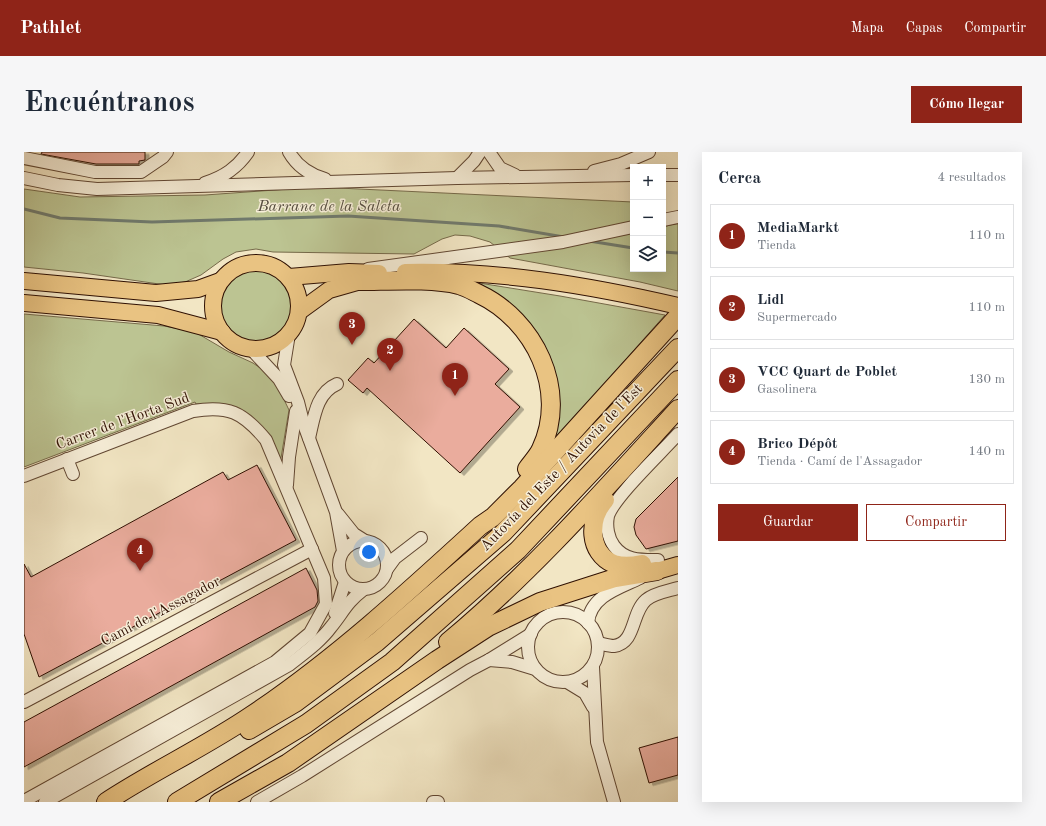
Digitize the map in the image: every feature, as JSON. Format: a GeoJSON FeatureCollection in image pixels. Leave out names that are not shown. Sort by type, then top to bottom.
{"type":"FeatureCollection","features":[{"type":"Feature","properties":{"kind":"highway"},"geometry":{"type":"LineString","coordinates":[[354,277],[413,280],[460,285],[489,299],[511,315],[531,338],[544,364],[551,401],[548,425],[541,449],[516,484],[480,526]]}},
{"type":"Feature","properties":{"kind":"highway"},"geometry":{"type":"LineString","coordinates":[[106,802],[252,715],[322,664],[399,601],[480,526],[493,517],[522,488],[677,312]]}},
{"type":"Feature","properties":{"kind":"highway","name":"Autovía del Este / Autovia de l'Est"},"geometry":{"type":"LineString","coordinates":[[127,802],[295,703],[377,642],[503,533],[678,348]]}},
{"type":"Feature","properties":{"kind":"highway","name":"Autovía del Este / Autovia de l'Est"},"geometry":{"type":"LineString","coordinates":[[177,802],[306,724],[392,662],[518,550],[678,380]]}},
{"type":"Feature","properties":{"kind":"highway"},"geometry":{"type":"LineString","coordinates":[[658,565],[631,566],[613,563],[600,554],[595,546],[593,537],[594,521],[600,505],[670,426],[678,410]]}},
{"type":"Feature","properties":{"kind":"highway"},"geometry":{"type":"LineString","coordinates":[[373,704],[486,609],[589,508],[678,410]]}},
{"type":"Feature","properties":{"kind":"highway"},"geometry":{"type":"LineString","coordinates":[[220,802],[288,762],[488,627],[540,602],[658,565]]}},
{"type":"Feature","properties":{"kind":"main road"},"geometry":{"type":"LineString","coordinates":[[254,262],[267,263],[279,268],[289,277],[296,287],[300,299],[300,311],[296,324],[290,334],[279,343],[272,346],[251,349],[240,346],[230,340],[222,332],[215,320],[213,307],[214,294],[220,281],[229,272],[241,265],[254,262]]}},
{"type":"Feature","properties":{"kind":"main road"},"geometry":{"type":"LineString","coordinates":[[289,277],[354,277],[396,273],[466,272],[596,288],[677,312]]}},
{"type":"Feature","properties":{"kind":"main road"},"geometry":{"type":"LineString","coordinates":[[300,311],[328,290],[354,277]]}},
{"type":"Feature","properties":{"kind":"main road"},"geometry":{"type":"LineString","coordinates":[[24,281],[156,293],[198,290],[220,281]]}},
{"type":"Feature","properties":{"kind":"main road"},"geometry":{"type":"LineString","coordinates":[[24,302],[158,315],[222,332]]}},
{"type":"Feature","properties":{"kind":"main road"},"geometry":{"type":"LineString","coordinates":[[658,565],[678,555]]}},
{"type":"Feature","properties":{"kind":"main road"},"geometry":{"type":"LineString","coordinates":[[658,565],[678,565]]}},
{"type":"Feature","properties":{"kind":"street"},"geometry":{"type":"LineString","coordinates":[[24,158],[95,172],[141,172],[163,158],[167,152]]}},
{"type":"Feature","properties":{"kind":"street"},"geometry":{"type":"LineString","coordinates":[[191,187],[215,180],[232,171],[248,152]]}},
{"type":"Feature","properties":{"kind":"street"},"geometry":{"type":"LineString","coordinates":[[289,152],[297,163],[314,176],[340,181]]}},
{"type":"Feature","properties":{"kind":"street"},"geometry":{"type":"LineString","coordinates":[[457,178],[474,161],[480,152]]}},
{"type":"Feature","properties":{"kind":"street"},"geometry":{"type":"LineString","coordinates":[[489,152],[500,168],[520,177]]}},
{"type":"Feature","properties":{"kind":"street"},"geometry":{"type":"LineString","coordinates":[[567,176],[621,164],[649,152]]}},
{"type":"Feature","properties":{"kind":"street"},"geometry":{"type":"LineString","coordinates":[[24,178],[58,185],[97,189],[340,181],[630,175]]}},
{"type":"Feature","properties":{"kind":"street"},"geometry":{"type":"LineString","coordinates":[[666,175],[678,175]]}},
{"type":"Feature","properties":{"kind":"street"},"geometry":{"type":"LineString","coordinates":[[354,277],[458,256],[563,242],[630,228]]}},
{"type":"Feature","properties":{"kind":"street"},"geometry":{"type":"LineString","coordinates":[[290,334],[284,365],[298,402],[302,422]]}},
{"type":"Feature","properties":{"kind":"street"},"geometry":{"type":"LineString","coordinates":[[251,349],[279,379],[286,390],[309,438],[336,512],[344,551],[339,567],[345,582],[340,600],[332,617],[314,645]]}},
{"type":"Feature","properties":{"kind":"street"},"geometry":{"type":"LineString","coordinates":[[309,438],[319,399],[330,387],[338,384]]}},
{"type":"Feature","properties":{"kind":"street","name":"Carrer de l'Horta Sud"},"geometry":{"type":"LineString","coordinates":[[24,476],[193,411],[213,408],[235,412],[253,424],[266,440],[287,488]]}},
{"type":"Feature","properties":{"kind":"street"},"geometry":{"type":"LineString","coordinates":[[24,801],[275,662],[310,633],[326,604],[324,578],[287,488],[289,457],[296,410]]}},
{"type":"Feature","properties":{"kind":"street"},"geometry":{"type":"LineString","coordinates":[[658,565],[633,559],[618,551],[609,535],[607,526],[608,516],[618,499],[678,434]]}},
{"type":"Feature","properties":{"kind":"street"},"geometry":{"type":"LineString","coordinates":[[67,459],[73,474]]}},
{"type":"Feature","properties":{"kind":"street"},"geometry":{"type":"LineString","coordinates":[[336,512],[354,534],[365,542]]}},
{"type":"Feature","properties":{"kind":"street"},"geometry":{"type":"LineString","coordinates":[[344,551],[357,542],[373,544],[380,548],[402,547],[421,538],[395,558],[379,583],[372,588],[357,589],[345,582]]}},
{"type":"Feature","properties":{"kind":"street"},"geometry":{"type":"LineString","coordinates":[[380,548],[387,562],[387,569]]}},
{"type":"Feature","properties":{"kind":"street","name":"Camí de l'Assagador"},"geometry":{"type":"LineString","coordinates":[[24,702],[312,549]]}},
{"type":"Feature","properties":{"kind":"street"},"geometry":{"type":"LineString","coordinates":[[588,623],[589,614],[593,605],[602,598],[658,565]]}},
{"type":"Feature","properties":{"kind":"street"},"geometry":{"type":"LineString","coordinates":[[598,643],[614,646],[627,640],[632,630],[637,611],[647,600],[661,593],[678,588]]}},
{"type":"Feature","properties":{"kind":"street"},"geometry":{"type":"LineString","coordinates":[[45,802],[289,665],[314,645],[331,627],[345,605],[364,589]]}},
{"type":"Feature","properties":{"kind":"street"},"geometry":{"type":"LineString","coordinates":[[489,660],[512,662],[535,669],[544,677],[555,682],[577,680],[586,674],[597,659],[598,643],[595,632],[588,623],[574,614],[557,613],[546,617],[537,624],[531,634],[528,652],[535,669]]}},
{"type":"Feature","properties":{"kind":"street"},"geometry":{"type":"LineString","coordinates":[[256,802],[302,776],[470,670],[531,634]]}},
{"type":"Feature","properties":{"kind":"street"},"geometry":{"type":"LineString","coordinates":[[592,667],[597,742],[614,802]]}},
{"type":"Feature","properties":{"kind":"street"},"geometry":{"type":"LineString","coordinates":[[567,682],[585,693],[594,710]]}},
{"type":"Feature","properties":{"kind":"street"},"geometry":{"type":"LineString","coordinates":[[433,802],[438,802]]}},
{"type":"Feature","properties":{"kind":"green space"},"geometry":{"type":"Polygon","coordinates":[[[317,187],[630,202],[630,272],[666,272],[666,226],[678,223],[678,291],[640,282],[510,258],[490,242],[470,236],[455,235],[442,239],[414,254],[273,252],[256,249],[236,252],[223,259],[201,275],[185,282],[166,285],[83,273],[24,267],[24,189],[80,197],[205,195],[317,187]]]}},
{"type":"Feature","properties":{"kind":"green space"},"geometry":{"type":"Polygon","coordinates":[[[256,270],[270,273],[282,280],[289,292],[292,306],[289,320],[282,332],[270,339],[256,342],[242,339],[230,332],[223,320],[220,306],[223,292],[230,280],[242,273],[256,270]]]}},
{"type":"Feature","properties":{"kind":"green space"},"geometry":{"type":"Polygon","coordinates":[[[479,283],[665,315],[551,444],[552,425],[520,313],[495,293],[479,283]]]}},
{"type":"Feature","properties":{"kind":"green space"},"geometry":{"type":"Polygon","coordinates":[[[24,314],[164,326],[195,332],[229,352],[253,363],[266,372],[277,385],[289,410],[280,464],[268,437],[260,425],[252,418],[226,406],[196,404],[195,402],[24,467],[24,314]]]}},
{"type":"Feature","properties":{"kind":"building"},"geometry":{"type":"Polygon","coordinates":[[[42,152],[145,152],[145,160],[139,161],[139,164],[96,164],[41,154],[42,152]]]}},
{"type":"Feature","properties":{"kind":"building"},"geometry":{"type":"Polygon","coordinates":[[[414,319],[446,348],[464,328],[509,369],[495,384],[520,407],[460,473],[367,388],[363,393],[348,380],[368,358],[374,363],[414,319]]]}},
{"type":"Feature","properties":{"kind":"building"},"geometry":{"type":"Polygon","coordinates":[[[257,465],[296,540],[39,677],[24,634],[24,564],[31,577],[223,472],[228,480],[257,465]]]}},
{"type":"Feature","properties":{"kind":"building"},"geometry":{"type":"Polygon","coordinates":[[[678,477],[678,541],[646,549],[636,535],[634,527],[636,519],[678,477]]]}},
{"type":"Feature","properties":{"kind":"building"},"geometry":{"type":"Polygon","coordinates":[[[306,568],[317,590],[318,601],[315,607],[24,767],[24,722],[306,568]]]}},
{"type":"Feature","properties":{"kind":"building"},"geometry":{"type":"Polygon","coordinates":[[[678,737],[678,775],[649,783],[639,748],[678,737]]]}},
{"type":"Feature","properties":{"kind":"waterway","name":"Barranc de la Saleta"},"geometry":{"type":"LineString","coordinates":[[24,209],[60,218],[152,222],[348,216],[499,226],[564,237]]}},
{"type":"Feature","properties":{"kind":"waterway","name":"Barranc de la Saleta"},"geometry":{"type":"LineString","coordinates":[[589,241],[630,248]]}},
{"type":"Feature","properties":{"kind":"waterway","name":"Barranc de la Saleta"},"geometry":{"type":"LineString","coordinates":[[666,252],[678,253]]}},
{"type":"Feature","properties":{"kind":"place","name":"VCC Quart de Poblet"},"geometry":{"type":"Point","coordinates":[352,345]}},
{"type":"Feature","properties":{"kind":"place","name":"Lidl"},"geometry":{"type":"Point","coordinates":[390,371]}},
{"type":"Feature","properties":{"kind":"place","name":"MediaMarkt"},"geometry":{"type":"Point","coordinates":[455,396]}},
{"type":"Feature","properties":{"kind":"place","name":"Brico Dépôt"},"geometry":{"type":"Point","coordinates":[140,571]}}]}
